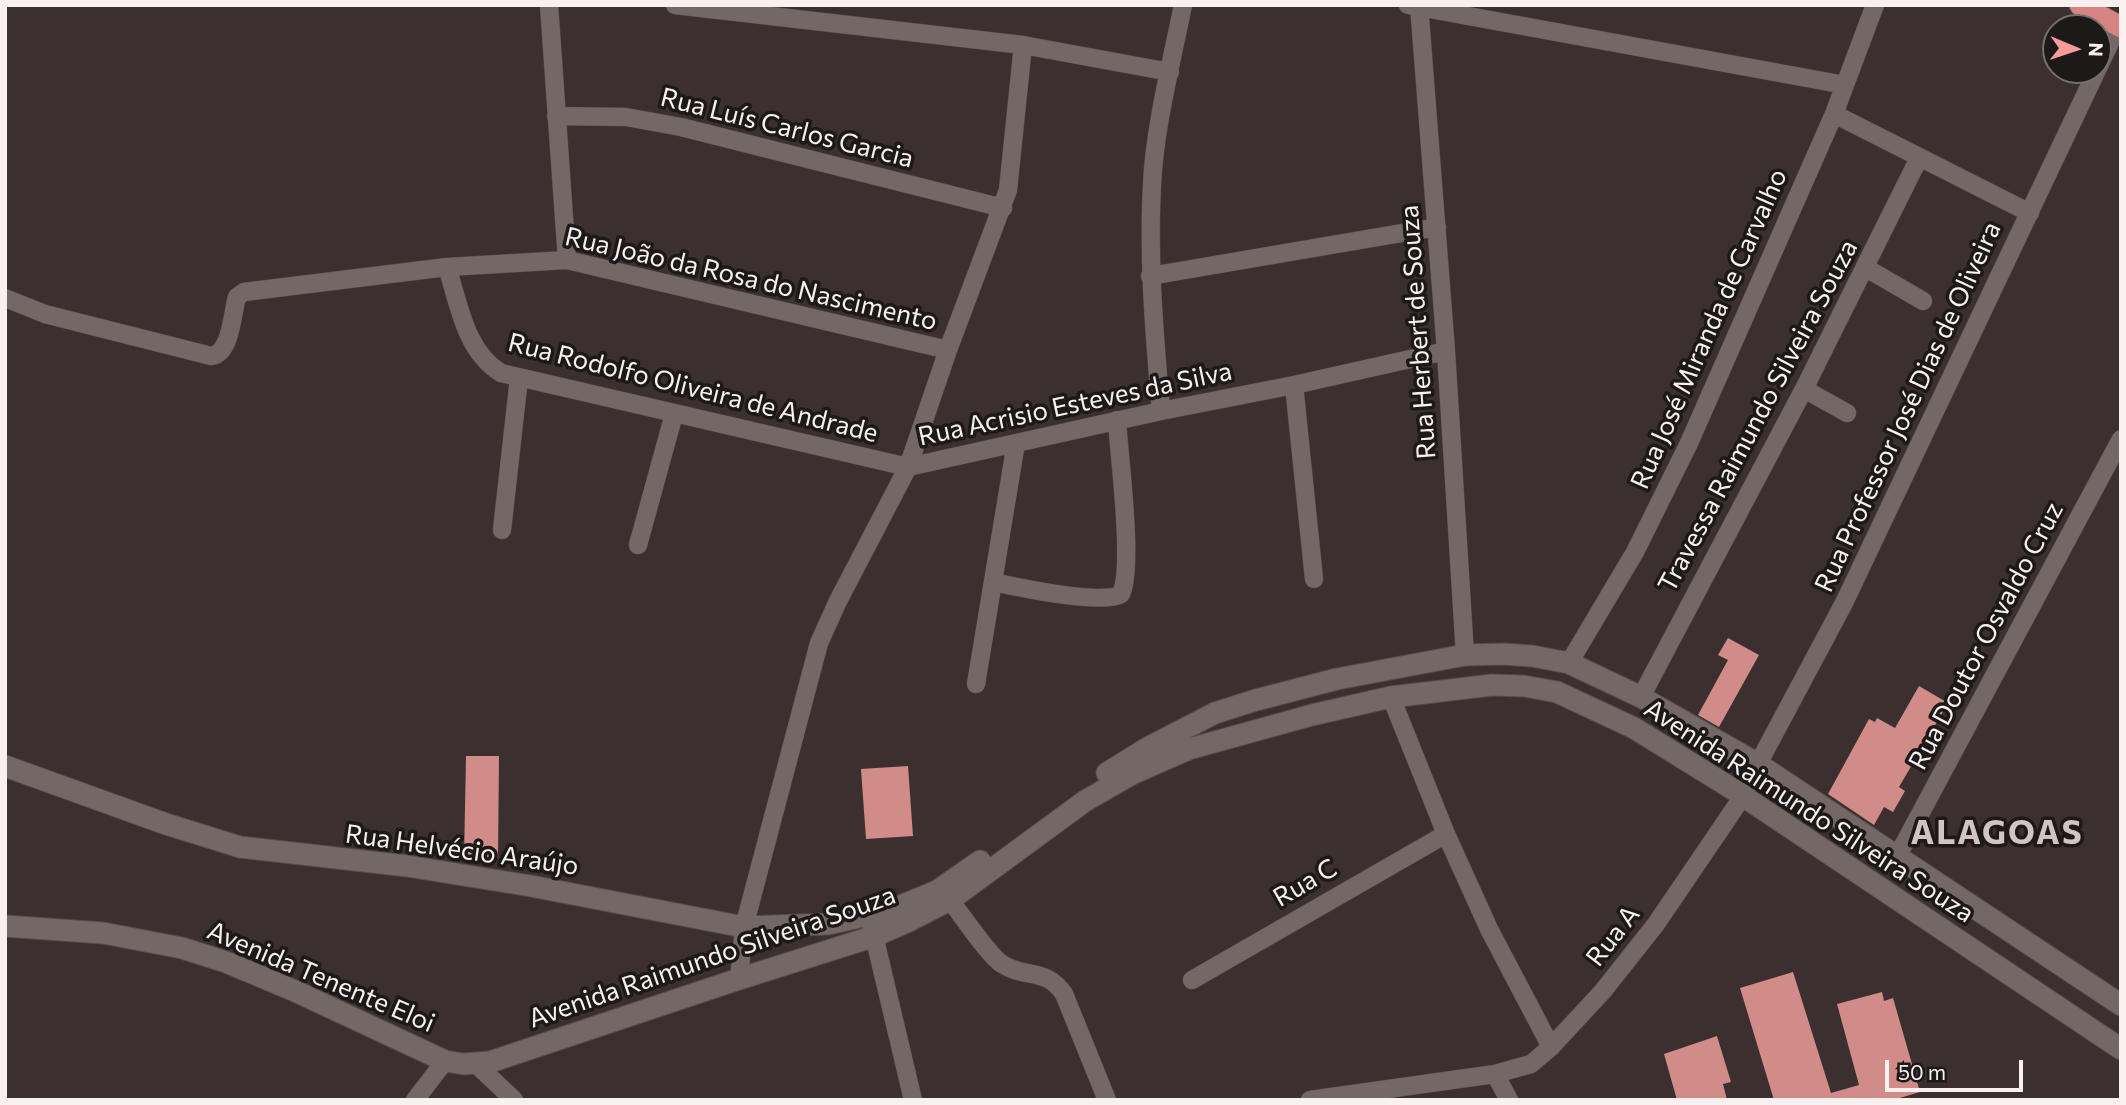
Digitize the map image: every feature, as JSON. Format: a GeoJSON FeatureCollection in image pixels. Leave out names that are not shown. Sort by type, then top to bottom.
{"type":"FeatureCollection","features":[{"type":"Feature","properties":{"kind":"highway"},"geometry":{"type":"LineString","coordinates":[[2080,5],[2120,27]]}},
{"type":"Feature","properties":{"kind":"street"},"geometry":{"type":"LineString","coordinates":[[549,5],[567,260]]}},
{"type":"Feature","properties":{"kind":"street"},"geometry":{"type":"LineString","coordinates":[[675,5],[1023,45],[1170,72]]}},
{"type":"Feature","properties":{"kind":"street"},"geometry":{"type":"LineString","coordinates":[[1161,411],[1150,276],[1153,170],[1182,5]]}},
{"type":"Feature","properties":{"kind":"street","name":"Rua José Miranda de Carvalho"},"geometry":{"type":"LineString","coordinates":[[1569,663],[1635,552],[1689,443],[1834,114],[1875,5]]}},
{"type":"Feature","properties":{"kind":"street"},"geometry":{"type":"LineString","coordinates":[[1415,6],[1845,85]]}},
{"type":"Feature","properties":{"kind":"street","name":"Rua Herbert de Souza"},"geometry":{"type":"LineString","coordinates":[[1415,6],[1447,351],[1465,655]]}},
{"type":"Feature","properties":{"kind":"street"},"geometry":{"type":"LineString","coordinates":[[908,467],[948,350],[1003,208],[1010,177],[1023,45]]}},
{"type":"Feature","properties":{"kind":"street","name":"Rua Professor José Dias de Oliveira"},"geometry":{"type":"LineString","coordinates":[[1743,796],[1844,603],[2091,84]]}},
{"type":"Feature","properties":{"kind":"street"},"geometry":{"type":"LineString","coordinates":[[1834,114],[2029,213]]}},
{"type":"Feature","properties":{"kind":"street","name":"Rua Luís Carlos Garcia"},"geometry":{"type":"LineString","coordinates":[[556,116],[626,117],[681,127],[1003,208]]}},
{"type":"Feature","properties":{"kind":"street","name":"Travessa Raimundo Silveira Souza"},"geometry":{"type":"LineString","coordinates":[[1641,697],[1804,389],[1919,158]]}},
{"type":"Feature","properties":{"kind":"street"},"geometry":{"type":"LineString","coordinates":[[1150,276],[1437,227]]}},
{"type":"Feature","properties":{"kind":"street","name":"Rua João da Rosa do Nascimento"},"geometry":{"type":"LineString","coordinates":[[5,299],[69,321],[211,356],[225,349],[237,297],[244,292],[447,267],[567,260],[948,350]]}},
{"type":"Feature","properties":{"kind":"street","name":"Rua Rodolfo Oliveira de Andrade"},"geometry":{"type":"LineString","coordinates":[[447,267],[467,330],[482,357],[502,373],[908,467]]}},
{"type":"Feature","properties":{"kind":"street"},"geometry":{"type":"LineString","coordinates":[[1866,268],[1923,301]]}},
{"type":"Feature","properties":{"kind":"street","name":"Rua Acrisio Esteves da Silva"},"geometry":{"type":"LineString","coordinates":[[739,979],[744,927],[819,643],[908,467],[1447,351]]}},
{"type":"Feature","properties":{"kind":"street"},"geometry":{"type":"LineString","coordinates":[[502,530],[519,378]]}},
{"type":"Feature","properties":{"kind":"street"},"geometry":{"type":"LineString","coordinates":[[1294,386],[1314,579]]}},
{"type":"Feature","properties":{"kind":"street"},"geometry":{"type":"LineString","coordinates":[[1804,389],[1847,413]]}},
{"type":"Feature","properties":{"kind":"street"},"geometry":{"type":"LineString","coordinates":[[638,545],[674,414]]}},
{"type":"Feature","properties":{"kind":"street"},"geometry":{"type":"LineString","coordinates":[[993,582],[1088,597],[1113,598],[1121,594],[1125,583],[1126,556],[1117,420]]}},
{"type":"Feature","properties":{"kind":"street","name":"Rua Doutor Osvaldo Cruz"},"geometry":{"type":"LineString","coordinates":[[1897,857],[2121,439]]}},
{"type":"Feature","properties":{"kind":"street"},"geometry":{"type":"LineString","coordinates":[[976,684],[1016,443]]}},
{"type":"Feature","properties":{"kind":"street","name":"Avenida Raimundo Silveira Souza"},"geometry":{"type":"LineString","coordinates":[[919,900],[947,893],[1100,778],[1149,747],[1216,713],[1337,679],[1465,655],[1503,653],[1569,663],[1641,697],[1758,764],[2120,1004]]}},
{"type":"Feature","properties":{"kind":"street","name":"Avenida Raimundo Silveira Souza"},"geometry":{"type":"LineString","coordinates":[[483,1063],[789,962],[947,893],[1085,801],[1161,760],[1228,737],[1391,697],[1492,685],[1557,692],[1634,728],[1743,796],[2121,1049]]}},
{"type":"Feature","properties":{"kind":"street"},"geometry":{"type":"LineString","coordinates":[[1391,697],[1446,834],[1489,929],[1551,1046]]}},
{"type":"Feature","properties":{"kind":"street","name":"Rua Helvécio Araújo"},"geometry":{"type":"LineString","coordinates":[[5,766],[166,824],[240,847],[421,869],[531,886],[744,927],[828,924],[872,926],[919,900]]}},
{"type":"Feature","properties":{"kind":"street","name":"Rua A"},"geometry":{"type":"LineString","coordinates":[[1310,1100],[1495,1074],[1531,1064],[1603,991],[1656,924],[1743,796]]}},
{"type":"Feature","properties":{"kind":"street","name":"Rua C"},"geometry":{"type":"LineString","coordinates":[[1192,980],[1446,834]]}},
{"type":"Feature","properties":{"kind":"street"},"geometry":{"type":"LineString","coordinates":[[947,893],[1002,964],[1043,976],[1058,984],[1107,1100]]}},
{"type":"Feature","properties":{"kind":"street","name":"Avenida Tenente Eloi"},"geometry":{"type":"LineString","coordinates":[[5,926],[103,933],[193,952],[226,962],[295,991],[445,1061],[483,1063]]}},
{"type":"Feature","properties":{"kind":"street"},"geometry":{"type":"LineString","coordinates":[[782,926],[789,962]]}},
{"type":"Feature","properties":{"kind":"street"},"geometry":{"type":"LineString","coordinates":[[872,926],[913,1100]]}},
{"type":"Feature","properties":{"kind":"street"},"geometry":{"type":"LineString","coordinates":[[415,1100],[445,1061]]}},
{"type":"Feature","properties":{"kind":"street"},"geometry":{"type":"LineString","coordinates":[[483,1063],[513,1100]]}},
{"type":"Feature","properties":{"kind":"street"},"geometry":{"type":"LineString","coordinates":[[1495,1074],[1509,1100]]}},
{"type":"Feature","properties":{"kind":"building"},"geometry":{"type":"Polygon","coordinates":[[[1728,638],[1759,655],[1719,727],[1698,715],[1728,660],[1718,655],[1728,638]]]}},
{"type":"Feature","properties":{"kind":"building"},"geometry":{"type":"Polygon","coordinates":[[[1919,686],[1948,703],[1899,787],[1905,791],[1893,812],[1884,807],[1874,825],[1828,794],[1869,719],[1875,722],[1877,718],[1895,728],[1919,686]]]}},
{"type":"Feature","properties":{"kind":"building"},"geometry":{"type":"Polygon","coordinates":[[[466,756],[499,756],[498,858],[464,858],[466,756]]]}},
{"type":"Feature","properties":{"kind":"building"},"geometry":{"type":"Polygon","coordinates":[[[908,766],[913,836],[866,839],[861,769],[908,766]]]}},
{"type":"Feature","properties":{"kind":"building"},"geometry":{"type":"Polygon","coordinates":[[[1793,972],[1831,1093],[1859,1085],[1837,1004],[1882,992],[1884,1001],[1893,998],[1920,1092],[1893,1100],[1774,1100],[1740,988],[1793,972]]]}},
{"type":"Feature","properties":{"kind":"building"},"geometry":{"type":"Polygon","coordinates":[[[1717,1036],[1731,1082],[1723,1084],[1727,1100],[1677,1100],[1664,1054],[1717,1036]]]}},
{"type":"Feature","properties":{"kind":"district","name":"ALAGOAS"},"geometry":{"type":"Point","coordinates":[1997,833]}}]}
